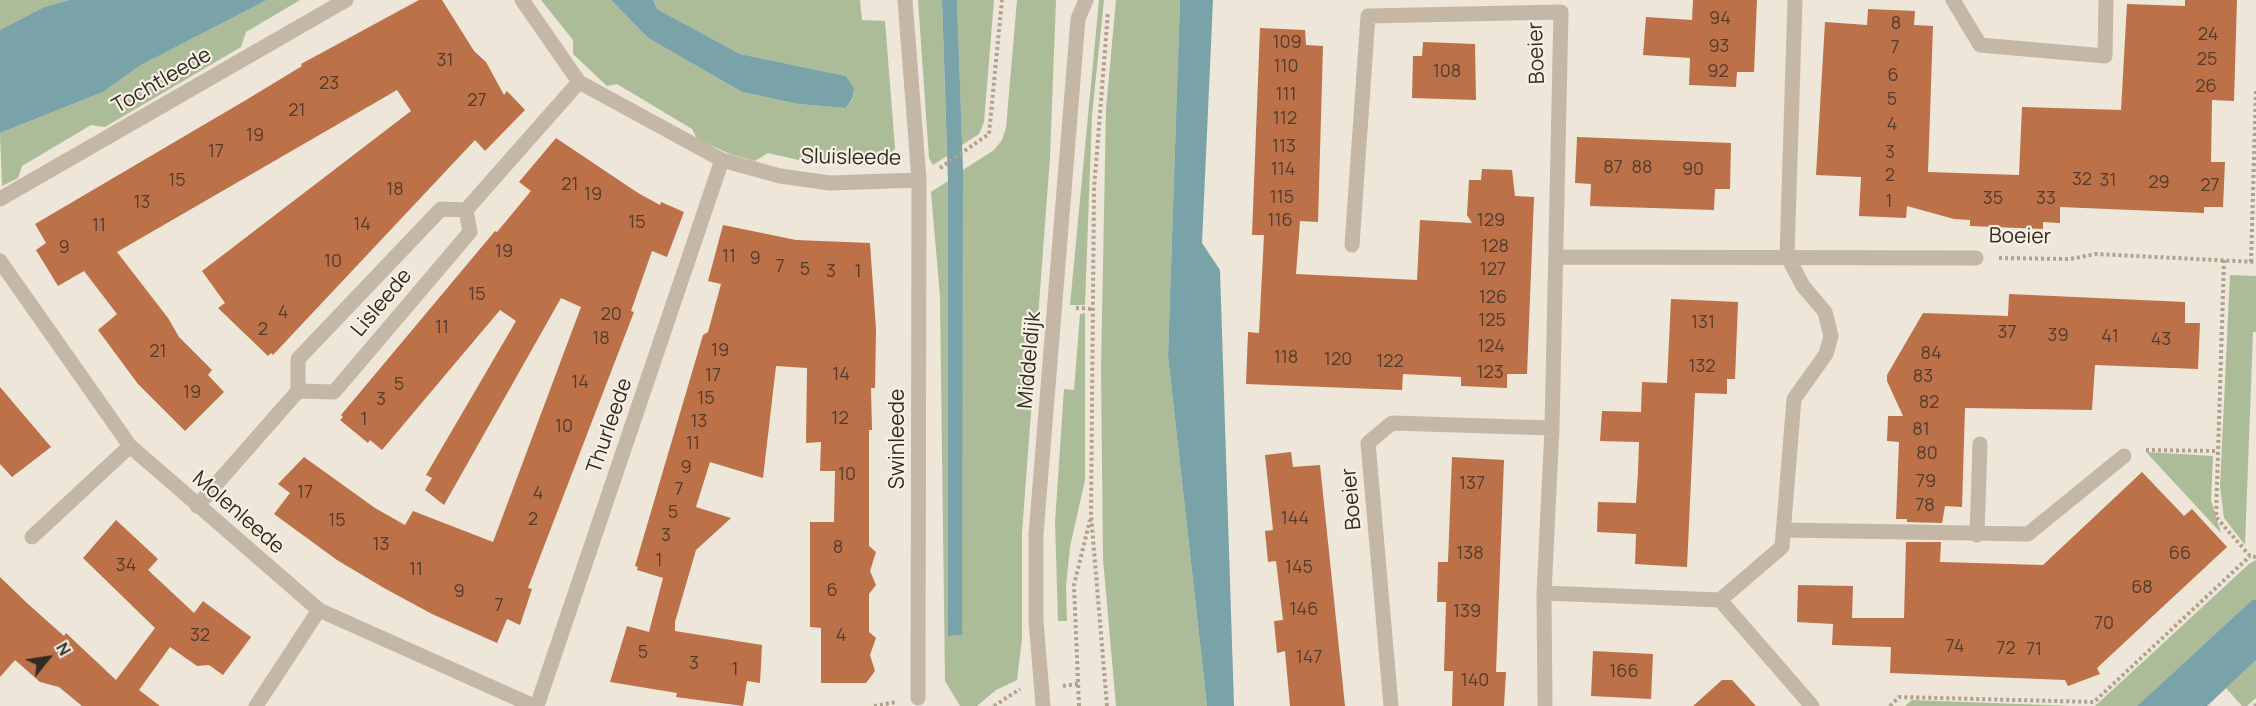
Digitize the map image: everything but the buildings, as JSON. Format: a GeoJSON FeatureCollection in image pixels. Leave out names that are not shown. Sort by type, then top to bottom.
{"type":"FeatureCollection","features":[{"type":"Feature","properties":{"kind":"street","name":"Tochtleede"},"geometry":{"type":"LineString","coordinates":[[0,199],[346,0]]}},
{"type":"Feature","properties":{"kind":"street","name":"Sluisleede"},"geometry":{"type":"LineString","coordinates":[[522,0],[579,82],[722,160],[780,176],[830,183],[920,180],[905,0]]}},
{"type":"Feature","properties":{"kind":"street","name":"Middeldijk"},"geometry":{"type":"LineString","coordinates":[[1073,0],[1078,19]]}},
{"type":"Feature","properties":{"kind":"street","name":"Middeldijk"},"geometry":{"type":"LineString","coordinates":[[1043,706],[1036,620],[1036,534],[1078,19],[1086,0]]}},
{"type":"Feature","properties":{"kind":"street"},"geometry":{"type":"LineString","coordinates":[[1544,593],[1720,600],[1782,547],[1794,399],[1826,354],[1831,336],[1825,312],[1803,286],[1787,256],[1794,0]]}},
{"type":"Feature","properties":{"kind":"street"},"geometry":{"type":"LineString","coordinates":[[1953,0],[1980,45],[2105,56],[2106,0]]}},
{"type":"Feature","properties":{"kind":"street","name":"Boeier"},"geometry":{"type":"LineString","coordinates":[[1352,245],[1368,16],[1561,12],[1552,428],[1544,593],[1545,706]]}},
{"type":"Feature","properties":{"kind":"street"},"geometry":{"type":"LineString","coordinates":[[465,210],[579,82]]}},
{"type":"Feature","properties":{"kind":"street","name":"Thurleede"},"geometry":{"type":"LineString","coordinates":[[536,706],[722,160]]}},
{"type":"Feature","properties":{"kind":"street","name":"Swinleede"},"geometry":{"type":"LineString","coordinates":[[918,698],[920,180]]}},
{"type":"Feature","properties":{"kind":"street","name":"Lisleede"},"geometry":{"type":"LineString","coordinates":[[441,209],[465,210],[470,232],[334,392],[298,391],[298,359],[441,209]]}},
{"type":"Feature","properties":{"kind":"street","name":"Boeier"},"geometry":{"type":"LineString","coordinates":[[1556,257],[1976,258]]}},
{"type":"Feature","properties":{"kind":"street","name":"Molenleede"},"geometry":{"type":"LineString","coordinates":[[0,261],[130,446],[319,610],[536,706]]}},
{"type":"Feature","properties":{"kind":"street"},"geometry":{"type":"LineString","coordinates":[[197,506],[298,391]]}},
{"type":"Feature","properties":{"kind":"street","name":"Boeier"},"geometry":{"type":"LineString","coordinates":[[1391,706],[1368,443],[1392,423],[1552,428]]}},
{"type":"Feature","properties":{"kind":"street"},"geometry":{"type":"LineString","coordinates":[[1977,535],[1980,444]]}},
{"type":"Feature","properties":{"kind":"street"},"geometry":{"type":"LineString","coordinates":[[32,537],[130,446]]}},
{"type":"Feature","properties":{"kind":"street"},"geometry":{"type":"LineString","coordinates":[[1785,530],[1977,535],[2028,534],[2124,456]]}},
{"type":"Feature","properties":{"kind":"street"},"geometry":{"type":"LineString","coordinates":[[1720,600],[1812,706]]}},
{"type":"Feature","properties":{"kind":"street"},"geometry":{"type":"LineString","coordinates":[[256,706],[319,610]]}},
{"type":"Feature","properties":{"kind":"path"},"geometry":{"type":"LineString","coordinates":[[945,165],[989,134],[1002,0]]}},
{"type":"Feature","properties":{"kind":"path"},"geometry":{"type":"LineString","coordinates":[[1107,706],[1091,515],[1094,189],[1109,0]]}},
{"type":"Feature","properties":{"kind":"path","name":"Boeier"},"geometry":{"type":"LineString","coordinates":[[1976,258],[2070,259],[2097,254],[2254,262],[2256,91]]}},
{"type":"Feature","properties":{"kind":"path"},"geometry":{"type":"LineString","coordinates":[[2224,260],[2216,517],[2250,556]]}},
{"type":"Feature","properties":{"kind":"path"},"geometry":{"type":"LineString","coordinates":[[1073,308],[1093,309]]}},
{"type":"Feature","properties":{"kind":"path"},"geometry":{"type":"LineString","coordinates":[[2124,456],[2133,450],[2218,451]]}},
{"type":"Feature","properties":{"kind":"path"},"geometry":{"type":"LineString","coordinates":[[1079,706],[1074,585],[1091,515]]}},
{"type":"Feature","properties":{"kind":"path"},"geometry":{"type":"LineString","coordinates":[[1890,706],[1899,697],[2094,702],[2250,556],[2256,556]]}},
{"type":"Feature","properties":{"kind":"green space"},"geometry":{"type":"Polygon","coordinates":[[[0,0],[69,0],[44,7],[0,30],[0,0]]]}},
{"type":"Feature","properties":{"kind":"green space"},"geometry":{"type":"Polygon","coordinates":[[[267,0],[300,0],[246,32],[241,47],[105,127],[91,125],[22,166],[18,178],[2,186],[0,133],[103,92],[141,65],[267,0]]]}},
{"type":"Feature","properties":{"kind":"green space"},"geometry":{"type":"Polygon","coordinates":[[[541,0],[611,0],[648,38],[742,92],[798,104],[846,108],[853,98],[854,88],[846,76],[740,54],[657,9],[653,0],[860,0],[862,20],[885,21],[895,148],[889,158],[871,165],[816,164],[768,153],[755,161],[730,154],[697,139],[692,129],[617,84],[607,86],[573,54],[573,40],[541,0]]]}},
{"type":"Feature","properties":{"kind":"green space"},"geometry":{"type":"Polygon","coordinates":[[[918,0],[942,0],[947,156],[933,165],[929,158],[918,0]]]}},
{"type":"Feature","properties":{"kind":"green space"},"geometry":{"type":"Polygon","coordinates":[[[957,0],[994,0],[984,122],[979,134],[962,145],[957,0]]]}},
{"type":"Feature","properties":{"kind":"green space"},"geometry":{"type":"Polygon","coordinates":[[[1017,0],[1056,0],[1050,157],[1022,533],[1022,639],[1017,680],[996,690],[977,706],[960,706],[945,681],[940,297],[931,192],[948,181],[948,636],[961,635],[963,170],[994,150],[1002,140],[1006,128],[1017,0]]]}},
{"type":"Feature","properties":{"kind":"green space"},"geometry":{"type":"Polygon","coordinates":[[[1099,0],[1104,0],[1092,115],[1085,305],[1070,305],[1099,0]]]}},
{"type":"Feature","properties":{"kind":"green space"},"geometry":{"type":"Polygon","coordinates":[[[1116,0],[1180,0],[1168,356],[1207,706],[1116,706],[1103,559],[1101,368],[1106,109],[1116,0]]]}},
{"type":"Feature","properties":{"kind":"green space"},"geometry":{"type":"Polygon","coordinates":[[[2230,275],[2256,276],[2256,332],[2253,332],[2245,545],[2224,518],[2220,487],[2230,275]]]}},
{"type":"Feature","properties":{"kind":"green space"},"geometry":{"type":"Polygon","coordinates":[[[1085,313],[1085,480],[1070,547],[1066,587],[1067,621],[1058,621],[1055,522],[1064,389],[1074,390],[1080,314],[1085,313]]]}},
{"type":"Feature","properties":{"kind":"green space"},"geometry":{"type":"Polygon","coordinates":[[[2146,452],[2213,456],[2211,500],[2221,533],[2146,452]]]}},
{"type":"Feature","properties":{"kind":"green space"},"geometry":{"type":"Polygon","coordinates":[[[2256,560],[2256,600],[2252,600],[2137,706],[2095,706],[2249,564],[2256,560]]]}},
{"type":"Feature","properties":{"kind":"green space"},"geometry":{"type":"Polygon","coordinates":[[[2256,660],[2256,698],[2247,706],[2242,706],[2226,688],[2256,660]]]}},
{"type":"Feature","properties":{"kind":"green space"},"geometry":{"type":"Polygon","coordinates":[[[1912,700],[2072,706],[1905,706],[1912,700]]]}},
{"type":"Feature","properties":{"kind":"water"},"geometry":{"type":"Polygon","coordinates":[[[69,0],[267,0],[141,65],[103,92],[0,133],[0,30],[44,7],[69,0]]]}},
{"type":"Feature","properties":{"kind":"water"},"geometry":{"type":"Polygon","coordinates":[[[611,0],[653,0],[657,9],[740,54],[846,76],[854,88],[853,97],[846,108],[798,104],[742,92],[648,38],[611,0]]]}},
{"type":"Feature","properties":{"kind":"water"},"geometry":{"type":"Polygon","coordinates":[[[942,0],[957,0],[963,170],[962,635],[948,636],[948,181],[942,0]]]}},
{"type":"Feature","properties":{"kind":"water"},"geometry":{"type":"Polygon","coordinates":[[[1180,0],[1213,0],[1202,243],[1220,270],[1234,706],[1207,706],[1168,356],[1180,0]]]}},
{"type":"Feature","properties":{"kind":"water"},"geometry":{"type":"Polygon","coordinates":[[[2252,600],[2256,600],[2256,660],[2207,706],[2137,706],[2252,600]]]}}]}
